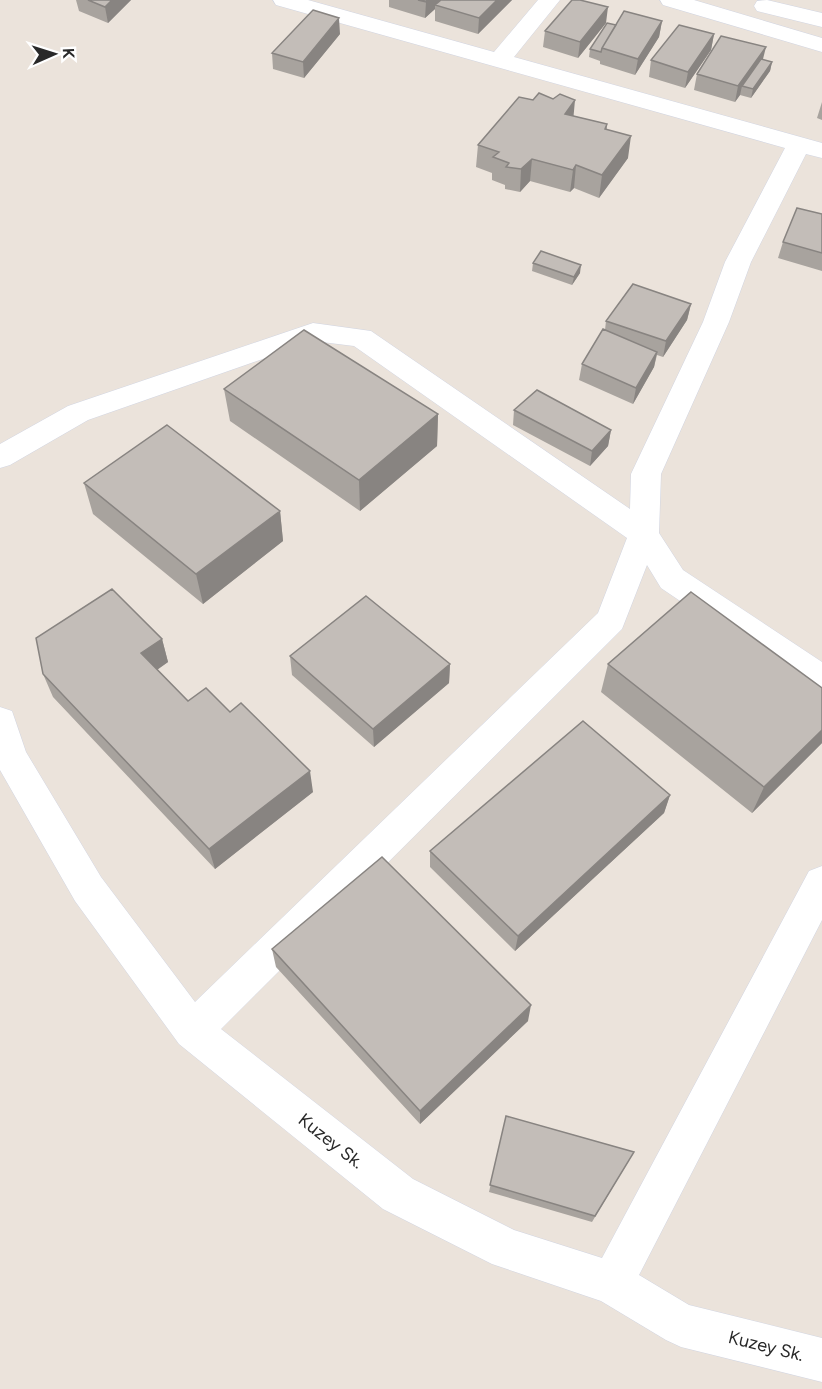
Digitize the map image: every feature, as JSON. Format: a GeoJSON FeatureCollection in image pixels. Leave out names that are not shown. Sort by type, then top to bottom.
{"type":"FeatureCollection","features":[{"type":"Feature","properties":{"kind":"street"},"geometry":{"type":"LineString","coordinates":[[193,1031],[230,991],[611,620],[645,534],[646,474],[716,322],[738,262],[810,148],[284,0]]}},
{"type":"Feature","properties":{"kind":"street"},"geometry":{"type":"LineString","coordinates":[[500,61],[549,0]]}},
{"type":"Feature","properties":{"kind":"street"},"geometry":{"type":"LineString","coordinates":[[671,0],[822,45]]}},
{"type":"Feature","properties":{"kind":"street"},"geometry":{"type":"LineString","coordinates":[[738,0],[822,20]]}},
{"type":"Feature","properties":{"kind":"street"},"geometry":{"type":"LineString","coordinates":[[0,457],[78,413],[313,332],[361,338],[645,534],[672,579],[822,679]]}},
{"type":"Feature","properties":{"kind":"street","name":"Kuzey Sk."},"geometry":{"type":"LineString","coordinates":[[0,722],[10,756],[88,889],[193,1031],[398,1194],[507,1249],[612,1283],[681,1325],[822,1360]]}},
{"type":"Feature","properties":{"kind":"street"},"geometry":{"type":"LineString","coordinates":[[612,1283],[822,883]]}},
{"type":"Feature","properties":{"kind":"building"},"geometry":{"type":"Polygon","coordinates":[[[88,0],[112,0],[105,7],[88,0]]]}},
{"type":"Feature","properties":{"kind":"building"},"geometry":{"type":"Polygon","coordinates":[[[441,0],[497,0],[479,18],[435,5],[441,0]]]}},
{"type":"Feature","properties":{"kind":"building"},"geometry":{"type":"Polygon","coordinates":[[[572,0],[608,7],[580,42],[545,31],[572,0]]]}},
{"type":"Feature","properties":{"kind":"building"},"geometry":{"type":"Polygon","coordinates":[[[313,10],[339,18],[303,62],[272,53],[313,10]]]}},
{"type":"Feature","properties":{"kind":"building"},"geometry":{"type":"Polygon","coordinates":[[[624,11],[662,21],[638,59],[602,48],[624,11]]]}},
{"type":"Feature","properties":{"kind":"building"},"geometry":{"type":"Polygon","coordinates":[[[607,23],[616,25],[601,52],[590,49],[607,23]]]}},
{"type":"Feature","properties":{"kind":"building"},"geometry":{"type":"Polygon","coordinates":[[[679,25],[714,34],[688,72],[651,60],[679,25]]]}},
{"type":"Feature","properties":{"kind":"building"},"geometry":{"type":"Polygon","coordinates":[[[721,36],[766,47],[738,86],[697,74],[721,36]]]}},
{"type":"Feature","properties":{"kind":"building"},"geometry":{"type":"Polygon","coordinates":[[[761,59],[772,62],[753,89],[742,86],[761,59]]]}},
{"type":"Feature","properties":{"kind":"building"},"geometry":{"type":"Polygon","coordinates":[[[539,93],[553,99],[560,94],[575,100],[565,114],[607,124],[605,129],[631,136],[602,175],[576,165],[573,170],[532,159],[521,169],[506,167],[509,163],[493,157],[499,152],[478,145],[519,97],[533,100],[539,93]]]}},
{"type":"Feature","properties":{"kind":"building"},"geometry":{"type":"Polygon","coordinates":[[[797,208],[822,214],[822,253],[783,242],[797,208]]]}},
{"type":"Feature","properties":{"kind":"building"},"geometry":{"type":"Polygon","coordinates":[[[541,251],[581,265],[574,277],[533,263],[541,251]]]}},
{"type":"Feature","properties":{"kind":"building"},"geometry":{"type":"Polygon","coordinates":[[[633,284],[691,304],[666,341],[606,321],[633,284]]]}},
{"type":"Feature","properties":{"kind":"building"},"geometry":{"type":"Polygon","coordinates":[[[603,329],[657,352],[636,388],[582,364],[603,329]]]}},
{"type":"Feature","properties":{"kind":"building"},"geometry":{"type":"Polygon","coordinates":[[[304,330],[438,414],[359,480],[224,389],[304,330]]]}},
{"type":"Feature","properties":{"kind":"building"},"geometry":{"type":"Polygon","coordinates":[[[537,390],[611,430],[592,451],[514,410],[537,390]]]}},
{"type":"Feature","properties":{"kind":"building"},"geometry":{"type":"Polygon","coordinates":[[[167,425],[280,511],[196,574],[84,483],[167,425]]]}},
{"type":"Feature","properties":{"kind":"building"},"geometry":{"type":"Polygon","coordinates":[[[112,589],[162,639],[141,653],[188,701],[206,688],[230,712],[241,703],[310,771],[209,849],[43,674],[36,638],[112,589]]]}},
{"type":"Feature","properties":{"kind":"building"},"geometry":{"type":"Polygon","coordinates":[[[691,592],[822,688],[822,730],[764,787],[608,664],[691,592]]]}},
{"type":"Feature","properties":{"kind":"building"},"geometry":{"type":"Polygon","coordinates":[[[366,596],[450,664],[373,729],[290,656],[366,596]]]}},
{"type":"Feature","properties":{"kind":"building"},"geometry":{"type":"Polygon","coordinates":[[[583,721],[670,795],[518,936],[430,851],[583,721]]]}},
{"type":"Feature","properties":{"kind":"building"},"geometry":{"type":"Polygon","coordinates":[[[382,857],[531,1005],[420,1111],[272,949],[382,857]]]}},
{"type":"Feature","properties":{"kind":"building"},"geometry":{"type":"Polygon","coordinates":[[[506,1116],[634,1152],[595,1216],[490,1185],[506,1116]]]}}]}
